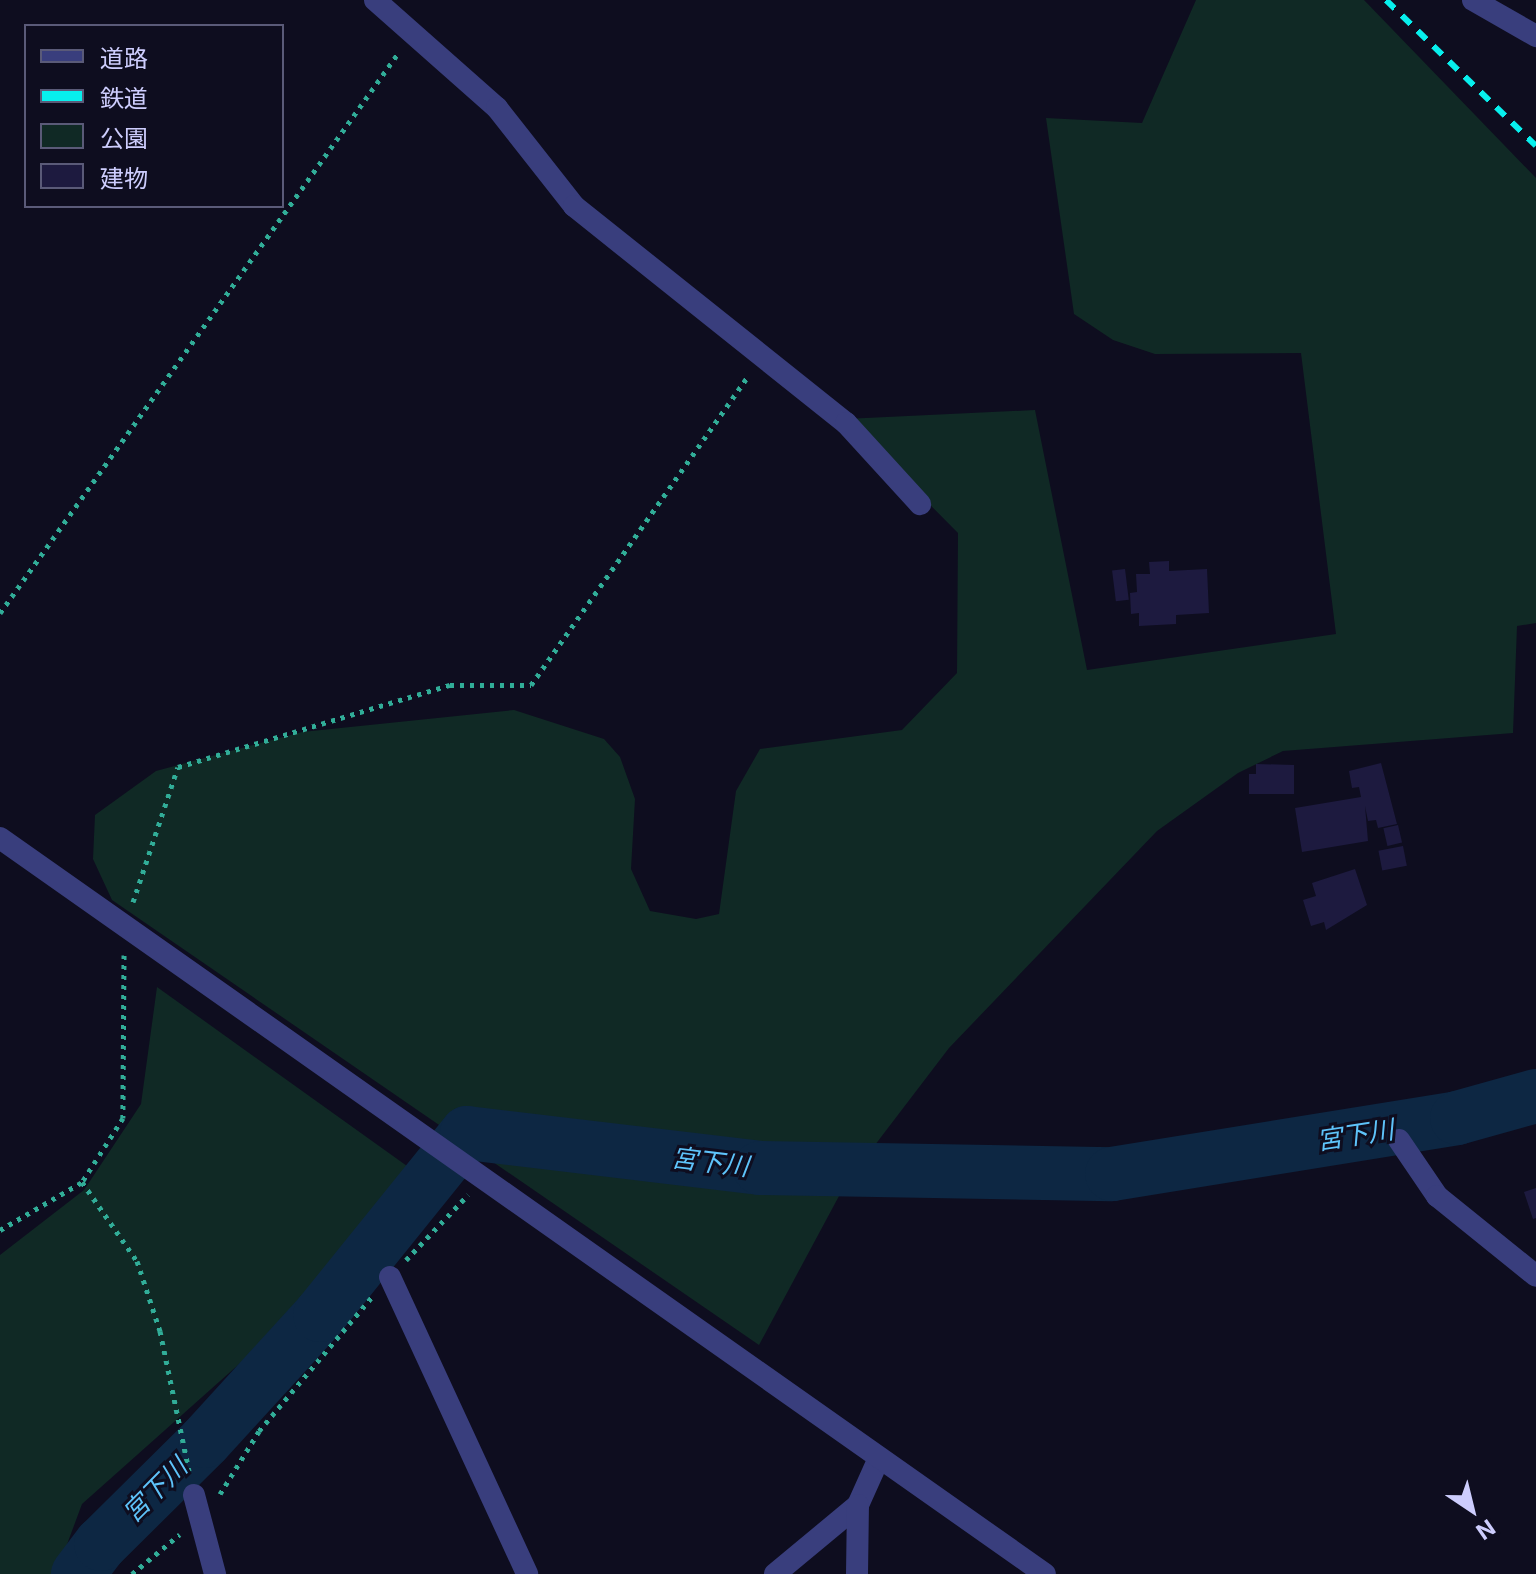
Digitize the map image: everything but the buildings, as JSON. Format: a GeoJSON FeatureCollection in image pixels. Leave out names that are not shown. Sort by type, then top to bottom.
{"type":"FeatureCollection","features":[{"type":"Feature","properties":{"kind":"street"},"geometry":{"type":"LineString","coordinates":[[375,0],[497,108],[574,206],[760,359],[846,423],[920,504]]}},
{"type":"Feature","properties":{"kind":"street"},"geometry":{"type":"LineString","coordinates":[[1473,0],[1536,36]]}},
{"type":"Feature","properties":{"kind":"street"},"geometry":{"type":"LineString","coordinates":[[0,838],[1045,1574]]}},
{"type":"Feature","properties":{"kind":"street"},"geometry":{"type":"LineString","coordinates":[[1399,1140],[1437,1196],[1536,1276]]}},
{"type":"Feature","properties":{"kind":"street"},"geometry":{"type":"LineString","coordinates":[[390,1277],[527,1574]]}},
{"type":"Feature","properties":{"kind":"street"},"geometry":{"type":"LineString","coordinates":[[857,1574],[858,1505],[879,1458]]}},
{"type":"Feature","properties":{"kind":"street"},"geometry":{"type":"LineString","coordinates":[[194,1495],[204,1519],[215,1574]]}},
{"type":"Feature","properties":{"kind":"street"},"geometry":{"type":"LineString","coordinates":[[775,1574],[858,1505]]}},
{"type":"Feature","properties":{"kind":"path"},"geometry":{"type":"LineString","coordinates":[[0,613],[413,32]]}},
{"type":"Feature","properties":{"kind":"path"},"geometry":{"type":"LineString","coordinates":[[0,1230],[82,1182],[123,1118],[124,927],[178,767],[450,685],[531,685],[760,359]]}},
{"type":"Feature","properties":{"kind":"path"},"geometry":{"type":"LineString","coordinates":[[132,1574],[204,1519],[259,1431],[474,1174]]}},
{"type":"Feature","properties":{"kind":"path"},"geometry":{"type":"LineString","coordinates":[[82,1182],[137,1261],[160,1331],[184,1444]]}},
{"type":"Feature","properties":{"kind":"green space"},"geometry":{"type":"Polygon","coordinates":[[[1196,0],[1364,0],[1536,178],[1536,623],[1517,626],[1513,733],[1283,751],[1238,773],[1157,831],[949,1048],[846,1183],[759,1345],[112,900],[93,859],[95,815],[156,771],[302,732],[514,710],[604,739],[620,757],[635,799],[631,869],[650,911],[696,919],[719,914],[736,791],[760,749],[902,730],[957,673],[958,533],[845,419],[1035,410],[1087,670],[1336,634],[1301,353],[1155,354],[1113,340],[1074,314],[1046,118],[1142,123],[1196,0]]]}},
{"type":"Feature","properties":{"kind":"green space"},"geometry":{"type":"Polygon","coordinates":[[[157,987],[407,1166],[284,1324],[82,1504],[56,1574],[0,1574],[0,1255],[84,1190],[141,1104],[157,987]]]}},
{"type":"Feature","properties":{"kind":"waterway","name":"宮下川"},"geometry":{"type":"LineString","coordinates":[[78,1574],[101,1544],[205,1441],[320,1315],[467,1133],[760,1168],[1112,1174],[1457,1118],[1536,1096]]}},
{"type":"Feature","properties":{"kind":"railway"},"geometry":{"type":"LineString","coordinates":[[1386,0],[1536,146]]}}]}
